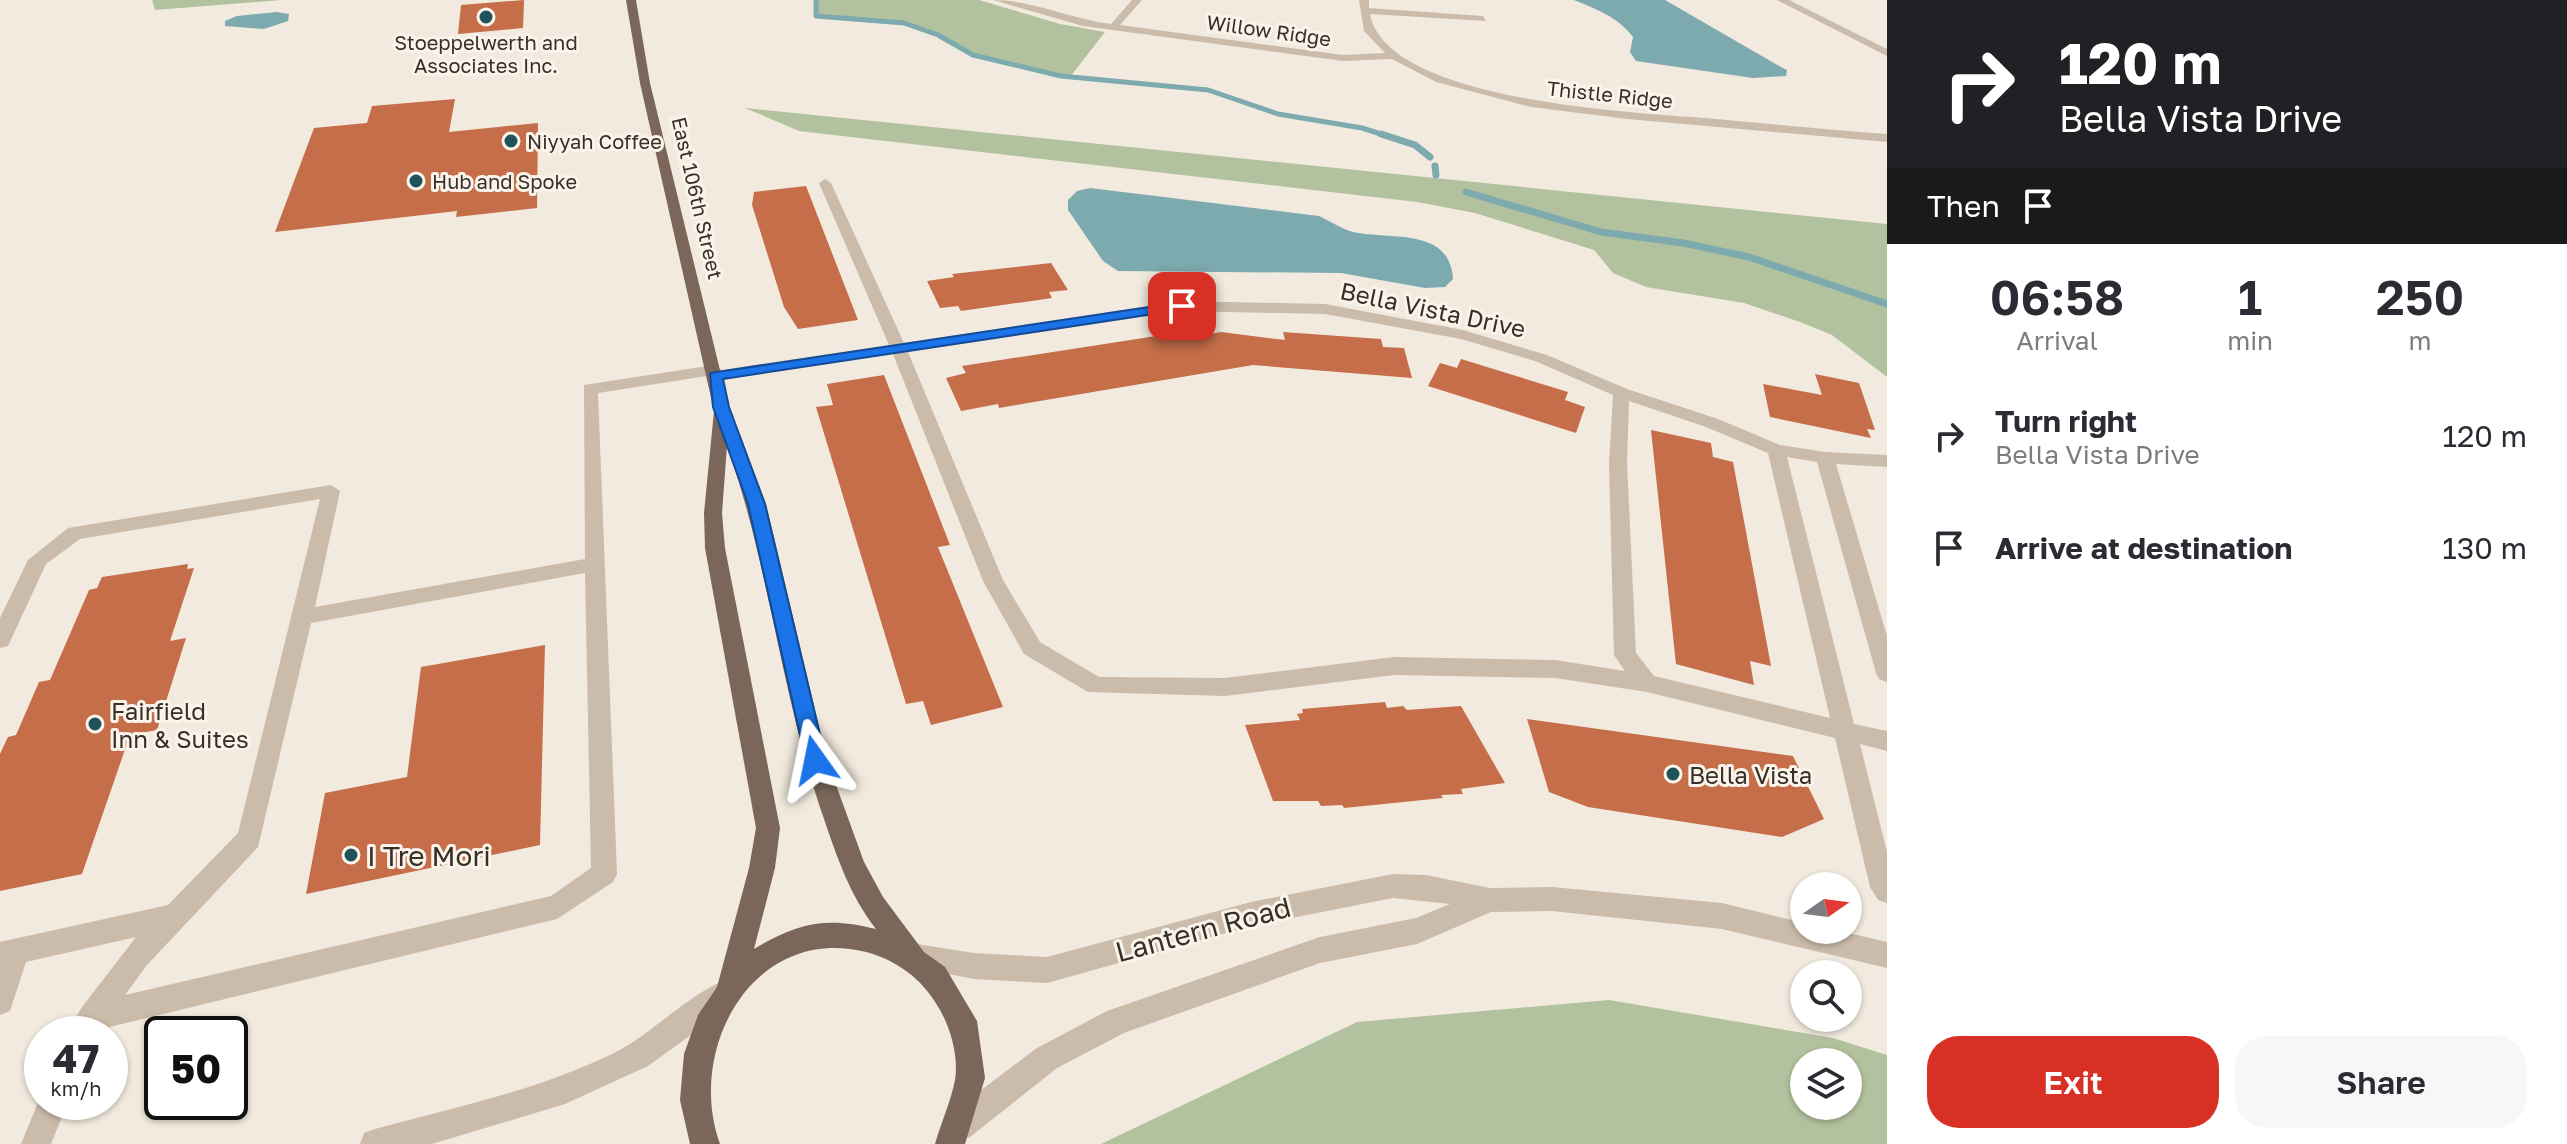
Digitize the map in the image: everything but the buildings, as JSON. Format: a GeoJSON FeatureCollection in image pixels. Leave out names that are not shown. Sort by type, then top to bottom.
{"type":"FeatureCollection","features":[{"type":"Feature","properties":{"kind":"main road","name":"East 106th Street"},"geometry":{"type":"LineString","coordinates":[[631,0],[645,83],[721,407],[757,504],[815,760],[839,832],[869,897],[914,955],[946,988],[965,1029],[970,1077],[955,1135]]}},
{"type":"Feature","properties":{"kind":"main road","name":"East 106th Street"},"geometry":{"type":"LineString","coordinates":[[721,407],[713,513],[715,548],[768,828],[766,861],[739,944],[729,989]]}},
{"type":"Feature","properties":{"kind":"main road"},"geometry":{"type":"LineString","coordinates":[[705,1144],[695,1102],[695,1072],[700,1043],[729,989],[766,956],[807,938],[850,933],[871,936],[914,955]]}},
{"type":"Feature","properties":{"kind":"street","name":"Willow Ridge"},"geometry":{"type":"LineString","coordinates":[[998,0],[1060,18],[1113,27],[1343,58],[1395,56]]}},
{"type":"Feature","properties":{"kind":"street"},"geometry":{"type":"LineString","coordinates":[[1113,27],[1137,0]]}},
{"type":"Feature","properties":{"kind":"street"},"geometry":{"type":"LineString","coordinates":[[1782,0],[1887,53]]}},
{"type":"Feature","properties":{"kind":"street"},"geometry":{"type":"LineString","coordinates":[[1364,5],[1483,19]]}},
{"type":"Feature","properties":{"kind":"street","name":"Thistle Ridge"},"geometry":{"type":"LineString","coordinates":[[1364,5],[1375,39],[1395,56],[1469,88],[1554,107],[1887,138]]}},
{"type":"Feature","properties":{"kind":"street"},"geometry":{"type":"LineString","coordinates":[[825,183],[899,349],[993,581],[1032,648],[1096,686],[1225,687],[1394,666],[1555,669],[1647,683],[1887,741]]}},
{"type":"Feature","properties":{"kind":"street","name":"Bella Vista Drive"},"geometry":{"type":"LineString","coordinates":[[595,564],[590,389],[899,349],[1182,306],[1325,309],[1463,335],[1541,358],[1621,393],[1712,423],[1776,450],[1825,458],[1887,461]]}},
{"type":"Feature","properties":{"kind":"street"},"geometry":{"type":"LineString","coordinates":[[1621,393],[1618,463],[1625,655],[1647,683]]}},
{"type":"Feature","properties":{"kind":"street"},"geometry":{"type":"LineString","coordinates":[[1776,450],[1883,887],[1887,891]]}},
{"type":"Feature","properties":{"kind":"street"},"geometry":{"type":"LineString","coordinates":[[1825,458],[1887,673]]}},
{"type":"Feature","properties":{"kind":"street"},"geometry":{"type":"LineString","coordinates":[[0,640],[38,560],[75,533],[331,491],[249,839],[137,956],[93,1016]]}},
{"type":"Feature","properties":{"kind":"street"},"geometry":{"type":"LineString","coordinates":[[126,1016],[557,907],[604,874],[595,564],[302,617]]}},
{"type":"Feature","properties":{"kind":"street","name":"Lantern Road"},"geometry":{"type":"LineString","coordinates":[[914,955],[1038,971],[1081,963],[1251,914],[1365,890],[1426,887],[1490,900],[1552,899],[1722,916],[1887,955]]}},
{"type":"Feature","properties":{"kind":"street","name":"Lantern Road"},"geometry":{"type":"LineString","coordinates":[[955,1135],[1047,1058],[1117,1021],[1320,950],[1417,931],[1490,900]]}},
{"type":"Feature","properties":{"kind":"street"},"geometry":{"type":"LineString","coordinates":[[0,1001],[8,953],[176,915]]}},
{"type":"Feature","properties":{"kind":"street"},"geometry":{"type":"LineString","coordinates":[[375,1144],[511,1107],[597,1076],[648,1050],[729,989]]}},
{"type":"Feature","properties":{"kind":"street"},"geometry":{"type":"LineString","coordinates":[[36,1144],[46,1120]]}},
{"type":"Feature","properties":{"kind":"green space"},"geometry":{"type":"Polygon","coordinates":[[[152,0],[281,0],[155,10],[152,0]]]}},
{"type":"Feature","properties":{"kind":"green space"},"geometry":{"type":"Polygon","coordinates":[[[816,0],[979,0],[1060,24],[1105,32],[1070,77],[973,55],[938,35],[904,23],[816,16],[816,0]]]}},
{"type":"Feature","properties":{"kind":"green space"},"geometry":{"type":"Polygon","coordinates":[[[745,108],[1887,224],[1887,377],[1832,335],[1800,322],[1744,303],[1646,287],[1613,273],[1594,250],[1475,213],[1417,202],[799,131],[745,108]]]}},
{"type":"Feature","properties":{"kind":"green space"},"geometry":{"type":"Polygon","coordinates":[[[1609,1000],[1833,1038],[1887,1055],[1887,1144],[1101,1144],[1357,1022],[1609,1000]]]}},
{"type":"Feature","properties":{"kind":"water"},"geometry":{"type":"Polygon","coordinates":[[[1574,0],[1665,0],[1787,70],[1786,76],[1753,78],[1636,61],[1630,52],[1633,37],[1621,24],[1574,0]]]}},
{"type":"Feature","properties":{"kind":"water"},"geometry":{"type":"Polygon","coordinates":[[[277,12],[289,14],[288,21],[264,29],[225,26],[225,21],[237,16],[277,12]]]}},
{"type":"Feature","properties":{"kind":"water"},"geometry":{"type":"Polygon","coordinates":[[[1090,188],[1319,216],[1353,232],[1416,239],[1430,243],[1441,251],[1449,262],[1453,279],[1445,287],[1425,288],[1341,273],[1118,271],[1103,261],[1068,210],[1068,200],[1077,191],[1090,188]]]}},
{"type":"Feature","properties":{"kind":"waterway"},"geometry":{"type":"LineString","coordinates":[[816,0],[816,16],[904,23],[938,35],[973,55],[1061,76],[1208,90],[1278,114],[1362,128],[1387,136]]}},
{"type":"Feature","properties":{"kind":"waterway"},"geometry":{"type":"LineString","coordinates":[[1381,134],[1415,145],[1430,157]]}},
{"type":"Feature","properties":{"kind":"waterway"},"geometry":{"type":"LineString","coordinates":[[1435,166],[1436,175]]}},
{"type":"Feature","properties":{"kind":"waterway"},"geometry":{"type":"LineString","coordinates":[[1466,192],[1601,232],[1683,243],[1749,257],[1887,304]]}},
{"type":"Feature","properties":{"kind":"place","name":"Stoeppelwerth and Associates Inc."},"geometry":{"type":"Point","coordinates":[486,17]}},
{"type":"Feature","properties":{"kind":"place","name":"Niyyah Coffee"},"geometry":{"type":"Point","coordinates":[511,141]}},
{"type":"Feature","properties":{"kind":"place","name":"Hub and Spoke"},"geometry":{"type":"Point","coordinates":[416,181]}},
{"type":"Feature","properties":{"kind":"place","name":"Fairfield Inn & Suites"},"geometry":{"type":"Point","coordinates":[95,724]}},
{"type":"Feature","properties":{"kind":"place","name":"Bella Vista"},"geometry":{"type":"Point","coordinates":[1673,774]}},
{"type":"Feature","properties":{"kind":"place","name":"I Tre Mori"},"geometry":{"type":"Point","coordinates":[351,855]}},
{"type":"Feature","properties":{"kind":"route"},"geometry":{"type":"LineString","coordinates":[[815,760],[757,504],[721,407],[715,376],[1182,306]]}}]}
